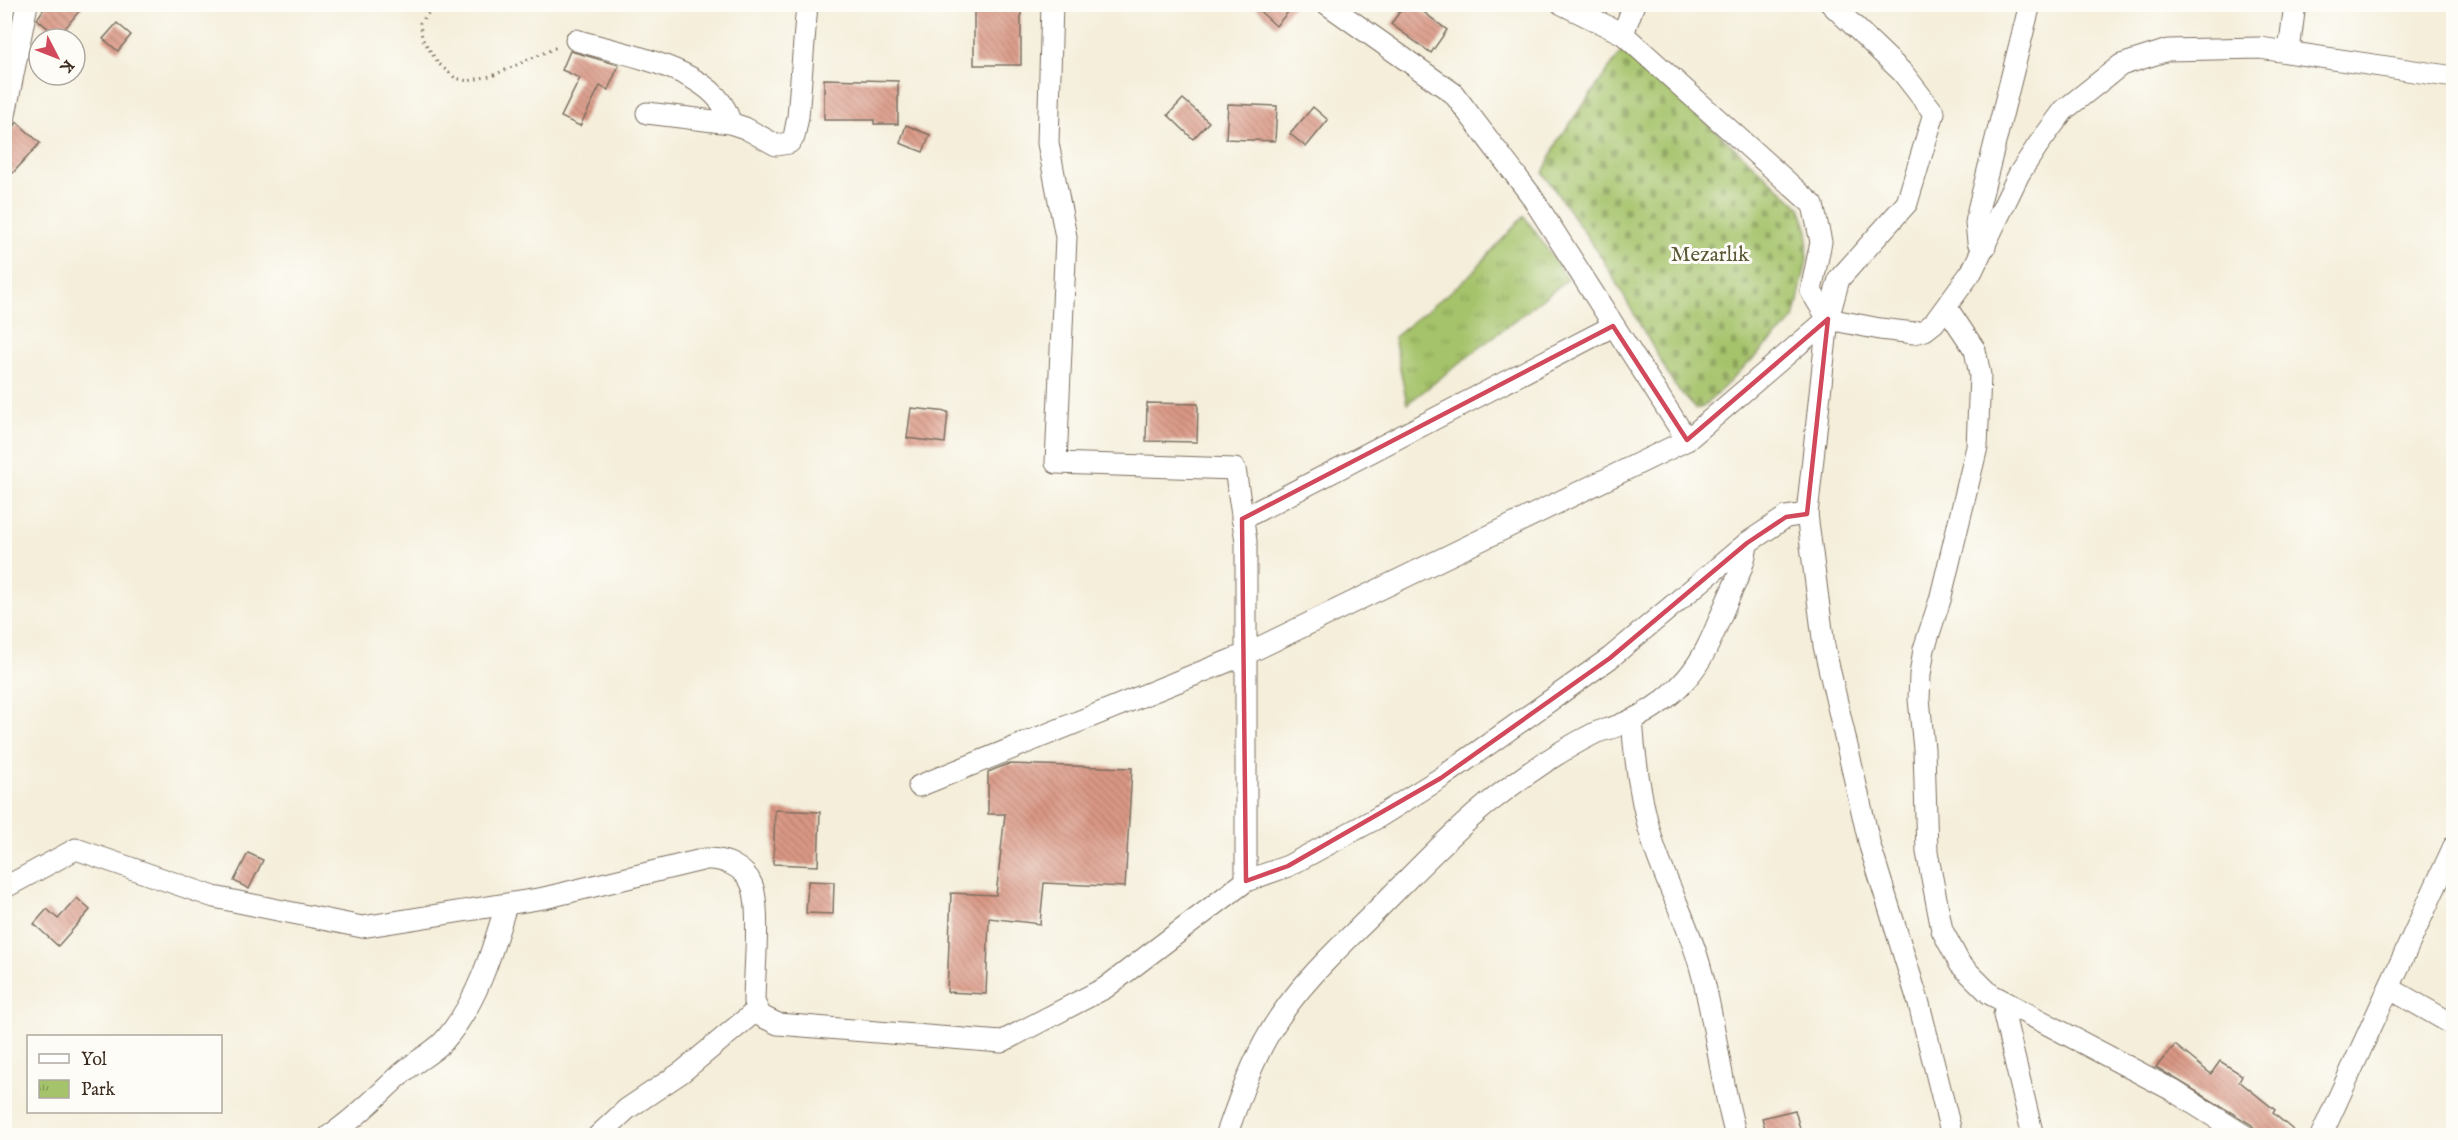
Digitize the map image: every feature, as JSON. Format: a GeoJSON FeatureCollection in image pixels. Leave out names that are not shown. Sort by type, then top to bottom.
{"type":"FeatureCollection","features":[{"type":"Feature","properties":{"kind":"street"},"geometry":{"type":"LineString","coordinates":[[4,120],[27,4]]}},
{"type":"Feature","properties":{"kind":"street"},"geometry":{"type":"LineString","coordinates":[[647,112],[730,123],[746,128],[776,145],[789,143],[794,137],[798,117],[807,4]]}},
{"type":"Feature","properties":{"kind":"street"},"geometry":{"type":"LineString","coordinates":[[1052,4],[1048,143],[1066,237],[1056,463],[1235,469],[1246,541],[1246,881]]}},
{"type":"Feature","properties":{"kind":"street"},"geometry":{"type":"LineString","coordinates":[[1327,4],[1453,93],[1530,194],[1687,440]]}},
{"type":"Feature","properties":{"kind":"street"},"geometry":{"type":"LineString","coordinates":[[1562,4],[1623,34],[1813,205],[1821,242],[1811,291],[1828,319],[1914,333],[1925,330],[1935,323],[1947,308],[1985,248],[2019,174],[2064,110],[2121,65],[2168,50],[2260,48],[2454,77]]}},
{"type":"Feature","properties":{"kind":"street"},"geometry":{"type":"LineString","coordinates":[[1623,34],[1634,4]]}},
{"type":"Feature","properties":{"kind":"street"},"geometry":{"type":"LineString","coordinates":[[1831,4],[1903,73],[1934,113],[1907,203],[1839,279],[1828,319],[1807,514],[1824,646],[1868,835],[1919,1004],[1952,1136]]}},
{"type":"Feature","properties":{"kind":"street"},"geometry":{"type":"LineString","coordinates":[[1985,248],[1978,242],[1976,234],[1979,206],[2030,4]]}},
{"type":"Feature","properties":{"kind":"street"},"geometry":{"type":"LineString","coordinates":[[2289,51],[2291,9]]}},
{"type":"Feature","properties":{"kind":"street"},"geometry":{"type":"LineString","coordinates":[[576,39],[668,65],[682,72],[714,94],[728,111],[730,123]]}},
{"type":"Feature","properties":{"kind":"street"},"geometry":{"type":"LineString","coordinates":[[1947,308],[1975,350],[1980,375],[1977,447],[1920,675],[1927,852],[1942,930],[1960,964],[1979,985],[2008,1004],[2163,1085],[2245,1136]]}},
{"type":"Feature","properties":{"kind":"street"},"geometry":{"type":"LineString","coordinates":[[919,786],[1246,654],[1687,440],[1828,319]]}},
{"type":"Feature","properties":{"kind":"street"},"geometry":{"type":"LineString","coordinates":[[1242,519],[1613,326]]}},
{"type":"Feature","properties":{"kind":"street"},"geometry":{"type":"LineString","coordinates":[[4,888],[76,849],[214,897],[362,927],[544,898],[718,858],[741,871],[751,883],[756,901],[754,1002],[761,1016],[778,1024],[1001,1042],[1105,988],[1246,881],[1288,866],[1377,818],[1441,778],[1610,658],[1747,543],[1786,517],[1807,514]]}},
{"type":"Feature","properties":{"kind":"street"},"geometry":{"type":"LineString","coordinates":[[1226,1136],[1250,1071],[1271,1030],[1286,1008],[1320,967],[1428,857],[1487,804],[1544,764],[1597,733],[1632,720],[1670,695],[1700,661],[1714,635],[1745,563],[1747,543]]}},
{"type":"Feature","properties":{"kind":"street"},"geometry":{"type":"LineString","coordinates":[[1632,720],[1638,782],[1645,813],[1654,846],[1692,939],[1701,969],[1723,1086],[1736,1136]]}},
{"type":"Feature","properties":{"kind":"street"},"geometry":{"type":"LineString","coordinates":[[2321,1136],[2454,846]]}},
{"type":"Feature","properties":{"kind":"street"},"geometry":{"type":"LineString","coordinates":[[329,1136],[348,1123],[403,1072],[442,1043],[455,1027],[483,976],[506,905]]}},
{"type":"Feature","properties":{"kind":"street"},"geometry":{"type":"LineString","coordinates":[[2389,988],[2454,1024]]}},
{"type":"Feature","properties":{"kind":"street"},"geometry":{"type":"LineString","coordinates":[[2008,1004],[2004,1015],[2033,1136]]}},
{"type":"Feature","properties":{"kind":"street"},"geometry":{"type":"LineString","coordinates":[[598,1136],[627,1109],[682,1072],[757,1010]]}},
{"type":"Feature","properties":{"kind":"path"},"geometry":{"type":"LineString","coordinates":[[436,4],[420,23],[422,38],[438,63],[455,78],[478,80],[494,75],[576,39]]}},
{"type":"Feature","properties":{"kind":"highlighted area"},"geometry":{"type":"Polygon","coordinates":[[[1828,319],[1807,514],[1786,517],[1747,543],[1610,658],[1441,778],[1288,866],[1246,881],[1242,519],[1613,326],[1687,440],[1828,319]]]}},
{"type":"Feature","properties":{"kind":"green space","name":"Mezarlık"},"geometry":{"type":"Polygon","coordinates":[[[1621,52],[1644,66],[1800,207],[1808,231],[1807,260],[1794,319],[1703,407],[1696,409],[1675,386],[1602,258],[1543,173],[1559,139],[1621,52]]]}},
{"type":"Feature","properties":{"kind":"green space"},"geometry":{"type":"Polygon","coordinates":[[[1524,216],[1568,279],[1407,404],[1394,337],[1467,278],[1524,216]]]}},
{"type":"Feature","properties":{"kind":"building"},"geometry":{"type":"Polygon","coordinates":[[[47,4],[85,4],[66,27],[46,27],[37,19],[47,4]]]}},
{"type":"Feature","properties":{"kind":"building"},"geometry":{"type":"Polygon","coordinates":[[[974,4],[1021,4],[1021,65],[974,65],[974,4]]]}},
{"type":"Feature","properties":{"kind":"building"},"geometry":{"type":"Polygon","coordinates":[[[1252,4],[1295,4],[1276,26],[1252,4]]]}},
{"type":"Feature","properties":{"kind":"building"},"geometry":{"type":"Polygon","coordinates":[[[1405,4],[1413,4],[1447,30],[1431,53],[1391,24],[1405,4]]]}},
{"type":"Feature","properties":{"kind":"building"},"geometry":{"type":"Polygon","coordinates":[[[117,23],[131,35],[118,51],[103,39],[117,23]]]}},
{"type":"Feature","properties":{"kind":"building"},"geometry":{"type":"Polygon","coordinates":[[[570,51],[619,65],[608,90],[600,86],[580,126],[561,117],[580,78],[562,70],[570,51]]]}},
{"type":"Feature","properties":{"kind":"building"},"geometry":{"type":"Polygon","coordinates":[[[824,79],[898,81],[898,124],[874,124],[874,120],[824,120],[824,79]]]}},
{"type":"Feature","properties":{"kind":"building"},"geometry":{"type":"Polygon","coordinates":[[[1183,99],[1209,122],[1193,139],[1168,115],[1183,99]]]}},
{"type":"Feature","properties":{"kind":"building"},"geometry":{"type":"Polygon","coordinates":[[[1228,104],[1277,106],[1275,141],[1226,139],[1228,104]]]}},
{"type":"Feature","properties":{"kind":"building"},"geometry":{"type":"Polygon","coordinates":[[[1313,107],[1328,120],[1306,147],[1290,134],[1313,107]]]}},
{"type":"Feature","properties":{"kind":"building"},"geometry":{"type":"Polygon","coordinates":[[[17,122],[40,143],[13,173],[4,166],[4,135],[13,129],[17,122]]]}},
{"type":"Feature","properties":{"kind":"building"},"geometry":{"type":"Polygon","coordinates":[[[906,125],[930,135],[923,152],[900,143],[906,125]]]}},
{"type":"Feature","properties":{"kind":"building"},"geometry":{"type":"Polygon","coordinates":[[[1147,403],[1198,404],[1197,442],[1146,441],[1147,403]]]}},
{"type":"Feature","properties":{"kind":"building"},"geometry":{"type":"Polygon","coordinates":[[[911,408],[948,412],[945,443],[907,438],[911,408]]]}},
{"type":"Feature","properties":{"kind":"building"},"geometry":{"type":"Polygon","coordinates":[[[1008,764],[1132,768],[1125,887],[1044,883],[1040,924],[989,918],[986,994],[947,992],[951,893],[996,895],[1005,814],[988,814],[988,772],[1008,764]]]}},
{"type":"Feature","properties":{"kind":"building"},"geometry":{"type":"Polygon","coordinates":[[[775,810],[820,812],[818,866],[773,864],[775,810]]]}},
{"type":"Feature","properties":{"kind":"building"},"geometry":{"type":"Polygon","coordinates":[[[248,853],[263,860],[249,889],[234,881],[248,853]]]}},
{"type":"Feature","properties":{"kind":"building"},"geometry":{"type":"Polygon","coordinates":[[[808,881],[834,882],[833,914],[806,913],[808,881]]]}},
{"type":"Feature","properties":{"kind":"building"},"geometry":{"type":"Polygon","coordinates":[[[77,898],[90,910],[58,946],[34,924],[47,909],[58,919],[77,898]]]}},
{"type":"Feature","properties":{"kind":"building"},"geometry":{"type":"Polygon","coordinates":[[[2175,1045],[2211,1074],[2220,1061],[2242,1075],[2239,1081],[2275,1110],[2273,1113],[2300,1136],[2258,1136],[2252,1125],[2156,1067],[2175,1045]]]}},
{"type":"Feature","properties":{"kind":"building"},"geometry":{"type":"Polygon","coordinates":[[[1795,1110],[1802,1136],[1767,1136],[1762,1118],[1795,1110]]]}}]}
